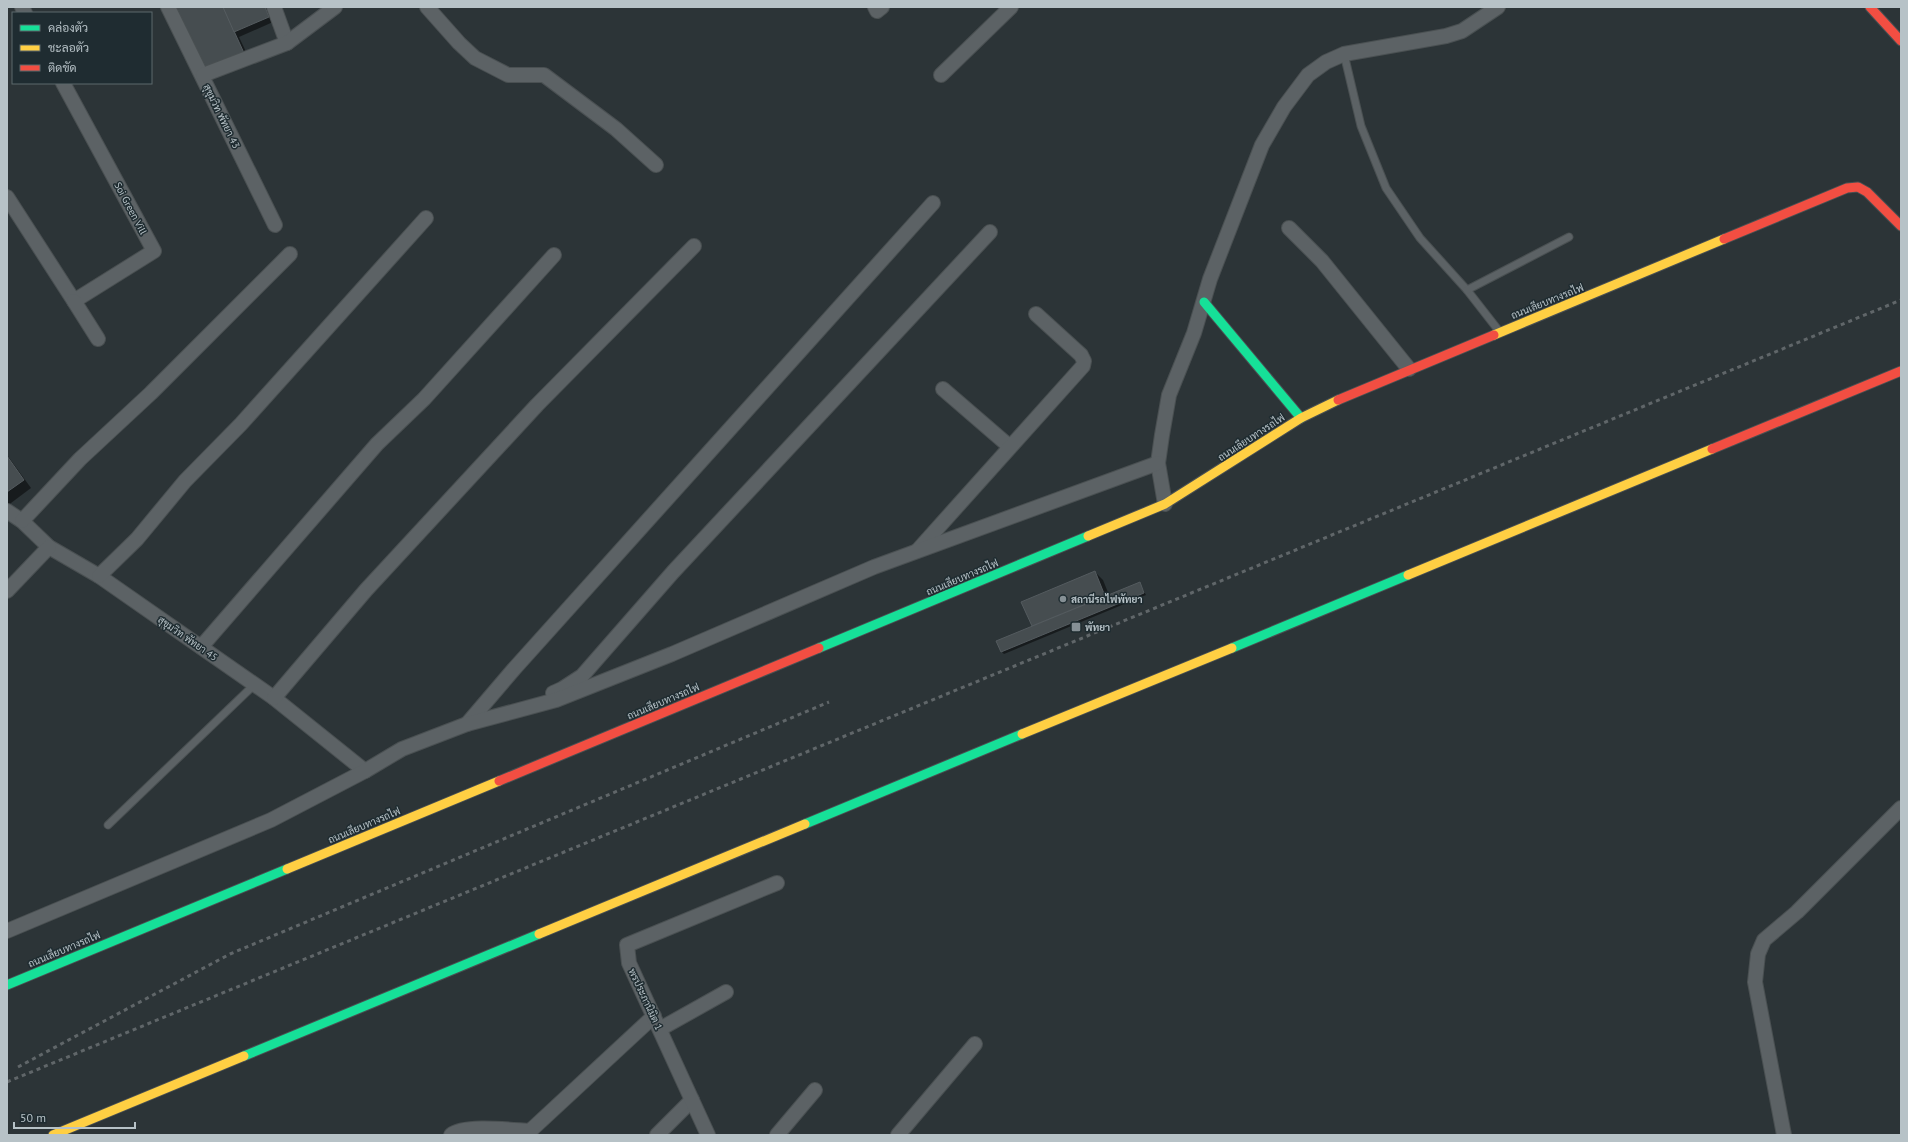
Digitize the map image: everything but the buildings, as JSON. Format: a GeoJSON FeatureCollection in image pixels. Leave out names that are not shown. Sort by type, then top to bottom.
{"type":"FeatureCollection","features":[{"type":"Feature","properties":{"kind":"main road"},"geometry":{"type":"LineString","coordinates":[[1872,9],[1901,41]]}},
{"type":"Feature","properties":{"kind":"main road"},"geometry":{"type":"LineString","coordinates":[[1872,9],[1901,44]]}},
{"type":"Feature","properties":{"kind":"main road","name":"ถนนเลียบทางรถไฟ"},"geometry":{"type":"LineString","coordinates":[[7,985],[1165,504],[1301,418],[1333,402],[1409,369],[1686,256],[1847,188],[1858,187],[1867,192],[1901,226]]}},
{"type":"Feature","properties":{"kind":"main road"},"geometry":{"type":"LineString","coordinates":[[1204,302],[1301,418]]}},
{"type":"Feature","properties":{"kind":"main road"},"geometry":{"type":"LineString","coordinates":[[53,1135],[1901,371]]}},
{"type":"Feature","properties":{"kind":"street","name":"สุขุมวิท พัทยา 43"},"geometry":{"type":"LineString","coordinates":[[168,7],[203,75],[275,225]]}},
{"type":"Feature","properties":{"kind":"street"},"geometry":{"type":"LineString","coordinates":[[274,7],[287,43]]}},
{"type":"Feature","properties":{"kind":"street"},"geometry":{"type":"LineString","coordinates":[[203,75],[287,43],[334,7]]}},
{"type":"Feature","properties":{"kind":"street"},"geometry":{"type":"LineString","coordinates":[[427,7],[459,43],[475,58],[508,75],[544,75],[616,128],[656,165]]}},
{"type":"Feature","properties":{"kind":"street"},"geometry":{"type":"LineString","coordinates":[[875,7],[877,11],[882,7]]}},
{"type":"Feature","properties":{"kind":"street"},"geometry":{"type":"LineString","coordinates":[[941,75],[1011,7]]}},
{"type":"Feature","properties":{"kind":"street"},"geometry":{"type":"LineString","coordinates":[[1165,504],[1158,463],[1169,395],[1204,302],[1210,279],[1262,145],[1284,107],[1308,75],[1326,62],[1344,54],[1446,36],[1462,31],[1498,7]]}},
{"type":"Feature","properties":{"kind":"street","name":"Soi Green Vill"},"geometry":{"type":"LineString","coordinates":[[64,84],[154,252],[74,301]]}},
{"type":"Feature","properties":{"kind":"street"},"geometry":{"type":"LineString","coordinates":[[7,197],[98,339]]}},
{"type":"Feature","properties":{"kind":"street"},"geometry":{"type":"LineString","coordinates":[[467,724],[514,669],[933,203]]}},
{"type":"Feature","properties":{"kind":"street"},"geometry":{"type":"LineString","coordinates":[[99,576],[137,539],[185,481],[241,424],[426,218]]}},
{"type":"Feature","properties":{"kind":"street"},"geometry":{"type":"LineString","coordinates":[[1289,228],[1327,267],[1409,369]]}},
{"type":"Feature","properties":{"kind":"street"},"geometry":{"type":"LineString","coordinates":[[486,719],[562,689],[582,676],[673,572],[990,232]]}},
{"type":"Feature","properties":{"kind":"street"},"geometry":{"type":"LineString","coordinates":[[274,698],[366,590],[532,411],[694,246]]}},
{"type":"Feature","properties":{"kind":"street"},"geometry":{"type":"LineString","coordinates":[[22,520],[80,459],[151,393],[290,254]]}},
{"type":"Feature","properties":{"kind":"street"},"geometry":{"type":"LineString","coordinates":[[201,647],[377,444],[424,399],[554,255]]}},
{"type":"Feature","properties":{"kind":"street"},"geometry":{"type":"LineString","coordinates":[[916,552],[1009,446],[1083,366],[1084,361],[1081,355],[1036,314]]}},
{"type":"Feature","properties":{"kind":"street"},"geometry":{"type":"LineString","coordinates":[[943,389],[1009,446]]}},
{"type":"Feature","properties":{"kind":"street"},"geometry":{"type":"LineString","coordinates":[[7,931],[271,820],[365,771],[402,749],[467,724],[556,700],[672,654],[874,567],[1158,463]]}},
{"type":"Feature","properties":{"kind":"street","name":"สุขุมวิท พัทยา 45"},"geometry":{"type":"LineString","coordinates":[[7,511],[22,520],[49,547],[99,576],[255,684],[365,771]]}},
{"type":"Feature","properties":{"kind":"street"},"geometry":{"type":"LineString","coordinates":[[7,591],[49,547]]}},
{"type":"Feature","properties":{"kind":"street"},"geometry":{"type":"LineString","coordinates":[[1784,1135],[1755,982],[1758,954],[1764,940],[1797,912],[1901,808]]}},
{"type":"Feature","properties":{"kind":"street","name":"พรประภานิมิต 1"},"geometry":{"type":"LineString","coordinates":[[708,1135],[629,963],[626,945],[777,883]]}},
{"type":"Feature","properties":{"kind":"street"},"geometry":{"type":"LineString","coordinates":[[660,1029],[726,992]]}},
{"type":"Feature","properties":{"kind":"street"},"geometry":{"type":"LineString","coordinates":[[451,1135],[454,1132],[467,1129],[530,1131],[654,1016]]}},
{"type":"Feature","properties":{"kind":"street"},"geometry":{"type":"LineString","coordinates":[[898,1135],[975,1044]]}},
{"type":"Feature","properties":{"kind":"street"},"geometry":{"type":"LineString","coordinates":[[777,1135],[816,1090]]}},
{"type":"Feature","properties":{"kind":"street"},"geometry":{"type":"LineString","coordinates":[[657,1135],[692,1100]]}},
{"type":"Feature","properties":{"kind":"lane"},"geometry":{"type":"LineString","coordinates":[[1344,54],[1361,126],[1386,188],[1420,238],[1467,290],[1500,332]]}},
{"type":"Feature","properties":{"kind":"lane"},"geometry":{"type":"LineString","coordinates":[[1467,290],[1570,237]]}},
{"type":"Feature","properties":{"kind":"lane"},"geometry":{"type":"LineString","coordinates":[[108,825],[255,684]]}},
{"type":"Feature","properties":{"kind":"railway"},"geometry":{"type":"LineString","coordinates":[[7,1082],[1901,300]]}},
{"type":"Feature","properties":{"kind":"railway"},"geometry":{"type":"LineString","coordinates":[[18,1067],[230,954],[829,702]]}},
{"type":"Feature","properties":{"kind":"traffic: fast"},"geometry":{"type":"LineString","coordinates":[[1204,302],[1301,418]]}},
{"type":"Feature","properties":{"kind":"traffic: fast"},"geometry":{"type":"LineString","coordinates":[[819,648],[1088,536]]}},
{"type":"Feature","properties":{"kind":"traffic: fast"},"geometry":{"type":"LineString","coordinates":[[1232,648],[1408,575]]}},
{"type":"Feature","properties":{"kind":"traffic: fast"},"geometry":{"type":"LineString","coordinates":[[805,824],[1022,734]]}},
{"type":"Feature","properties":{"kind":"traffic: fast"},"geometry":{"type":"LineString","coordinates":[[7,985],[287,869]]}},
{"type":"Feature","properties":{"kind":"traffic: fast"},"geometry":{"type":"LineString","coordinates":[[244,1056],[539,934]]}},
{"type":"Feature","properties":{"kind":"traffic: slow"},"geometry":{"type":"LineString","coordinates":[[1494,335],[1724,239]]}},
{"type":"Feature","properties":{"kind":"traffic: slow"},"geometry":{"type":"LineString","coordinates":[[1088,536],[1165,504],[1301,418],[1338,400]]}},
{"type":"Feature","properties":{"kind":"traffic: slow"},"geometry":{"type":"LineString","coordinates":[[1408,575],[1712,449]]}},
{"type":"Feature","properties":{"kind":"traffic: slow"},"geometry":{"type":"LineString","coordinates":[[1022,734],[1232,648]]}},
{"type":"Feature","properties":{"kind":"traffic: slow"},"geometry":{"type":"LineString","coordinates":[[287,869],[499,781]]}},
{"type":"Feature","properties":{"kind":"traffic: slow"},"geometry":{"type":"LineString","coordinates":[[539,934],[805,824]]}},
{"type":"Feature","properties":{"kind":"traffic: slow"},"geometry":{"type":"LineString","coordinates":[[53,1135],[244,1056]]}},
{"type":"Feature","properties":{"kind":"traffic: jam"},"geometry":{"type":"LineString","coordinates":[[1870,7],[1901,41]]}},
{"type":"Feature","properties":{"kind":"traffic: jam"},"geometry":{"type":"LineString","coordinates":[[1724,239],[1847,188],[1858,187],[1867,192],[1901,226]]}},
{"type":"Feature","properties":{"kind":"traffic: jam"},"geometry":{"type":"LineString","coordinates":[[1338,400],[1494,335]]}},
{"type":"Feature","properties":{"kind":"traffic: jam"},"geometry":{"type":"LineString","coordinates":[[1712,449],[1901,371]]}},
{"type":"Feature","properties":{"kind":"traffic: jam"},"geometry":{"type":"LineString","coordinates":[[499,781],[819,648]]}},
{"type":"Feature","properties":{"kind":"place","name":"สถานีรถไฟพัทยา"},"geometry":{"type":"Point","coordinates":[1063,599]}},
{"type":"Feature","properties":{"kind":"place","name":"พัทยา"},"geometry":{"type":"Point","coordinates":[1076,627]}}]}
